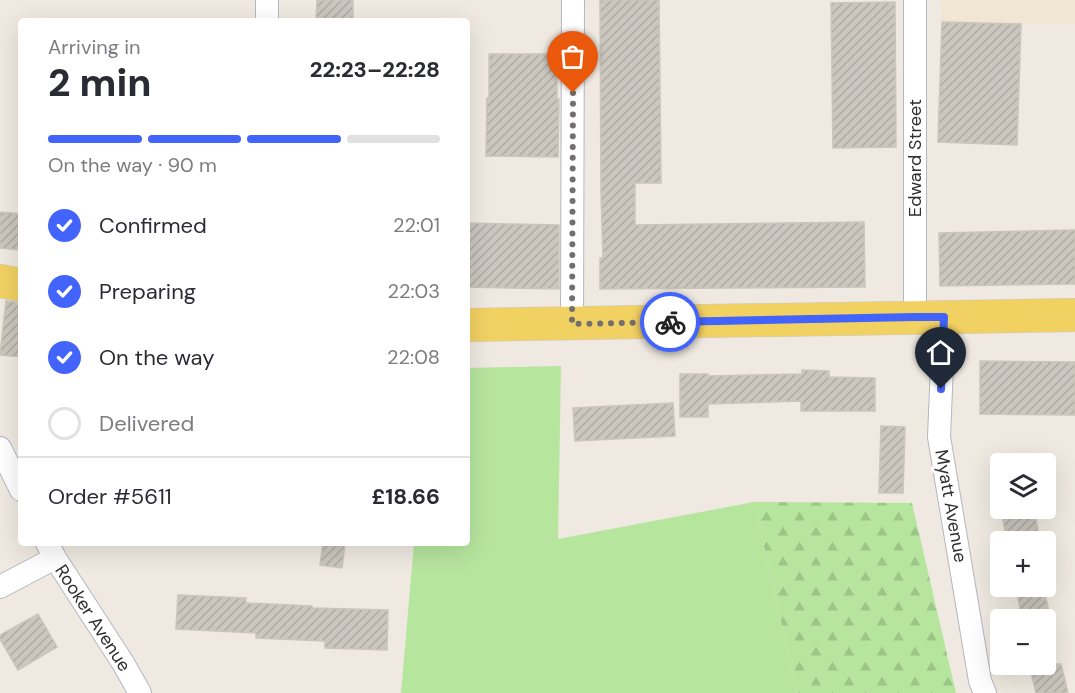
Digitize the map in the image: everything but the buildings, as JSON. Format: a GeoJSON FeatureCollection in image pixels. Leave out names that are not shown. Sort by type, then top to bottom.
{"type":"FeatureCollection","features":[{"type":"Feature","properties":{"kind":"main road"},"geometry":{"type":"LineString","coordinates":[[0,281],[18,284]]}},
{"type":"Feature","properties":{"kind":"main road"},"geometry":{"type":"LineString","coordinates":[[470,325],[1075,315]]}},
{"type":"Feature","properties":{"kind":"street"},"geometry":{"type":"LineString","coordinates":[[267,0],[267,18]]}},
{"type":"Feature","properties":{"kind":"street"},"geometry":{"type":"LineString","coordinates":[[572,324],[573,0]]}},
{"type":"Feature","properties":{"kind":"street","name":"Edward Street"},"geometry":{"type":"LineString","coordinates":[[915,0],[929,317]]}},
{"type":"Feature","properties":{"kind":"street","name":"Myatt Avenue"},"geometry":{"type":"LineString","coordinates":[[929,317],[939,436],[980,681],[985,693]]}},
{"type":"Feature","properties":{"kind":"street"},"geometry":{"type":"LineString","coordinates":[[0,443],[18,445]]}},
{"type":"Feature","properties":{"kind":"street"},"geometry":{"type":"LineString","coordinates":[[0,448],[18,484]]}},
{"type":"Feature","properties":{"kind":"street"},"geometry":{"type":"LineString","coordinates":[[0,587],[51,551]]}},
{"type":"Feature","properties":{"kind":"street","name":"Rooker Avenue"},"geometry":{"type":"LineString","coordinates":[[51,551],[140,693]]}},
{"type":"Feature","properties":{"kind":"shaded area"},"geometry":{"type":"Polygon","coordinates":[[[941,0],[1075,0],[1075,24],[942,22],[941,0]]]}},
{"type":"Feature","properties":{"kind":"green space"},"geometry":{"type":"Polygon","coordinates":[[[561,366],[558,539],[754,502],[797,693],[401,693],[414,546],[470,546],[470,368],[561,366]]]}},
{"type":"Feature","properties":{"kind":"green space"},"geometry":{"type":"Polygon","coordinates":[[[754,502],[912,503],[956,693],[797,693],[754,502]]]}},
{"type":"Feature","properties":{"kind":"way so far"},"geometry":{"type":"LineString","coordinates":[[573,93],[572,324],[670,322]]}},
{"type":"Feature","properties":{"kind":"route"},"geometry":{"type":"LineString","coordinates":[[670,322],[944,317],[941,389]]}}]}
